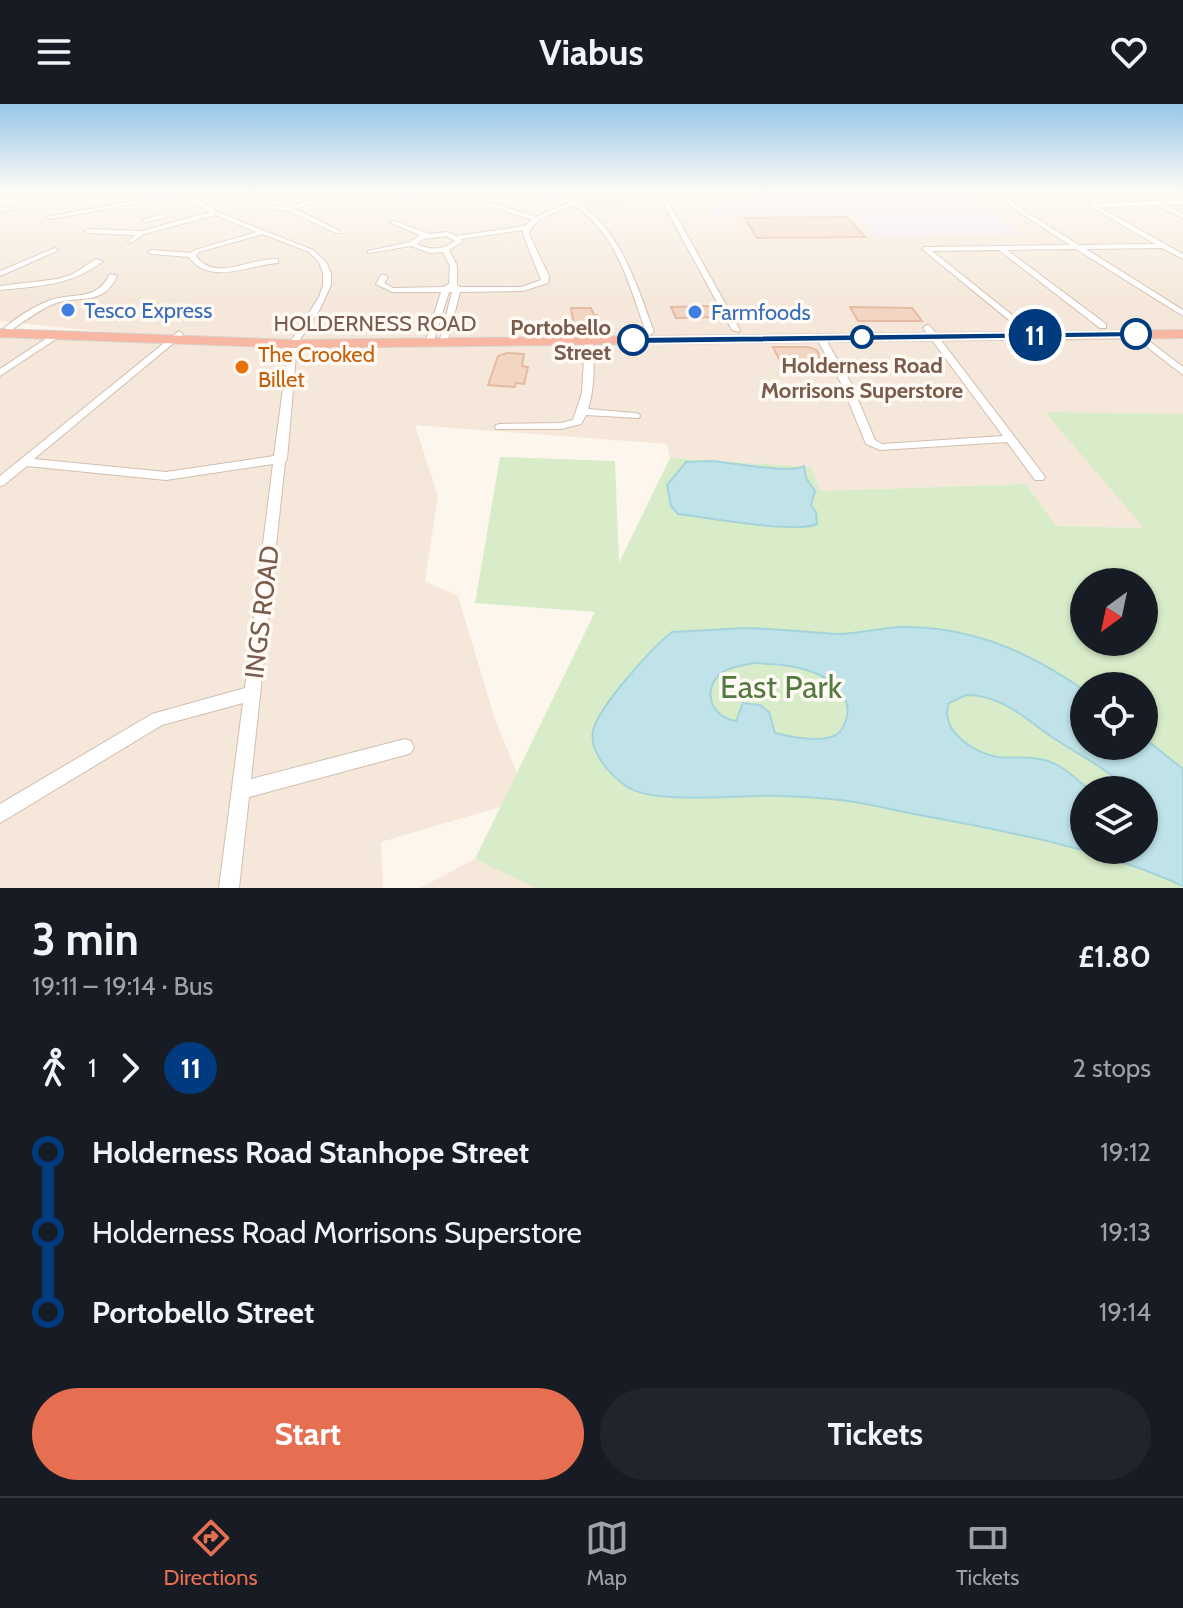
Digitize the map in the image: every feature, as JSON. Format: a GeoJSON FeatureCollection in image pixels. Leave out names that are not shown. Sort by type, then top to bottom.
{"type":"FeatureCollection","features":[{"type":"Feature","properties":{"kind":"highway","name":"HOLDERNESS ROAD"},"geometry":{"type":"LineString","coordinates":[[3,330],[56,335],[296,340],[589,341],[820,337],[1023,327],[1183,326]]}},
{"type":"Feature","properties":{"kind":"highway","name":"HOLDERNESS ROAD"},"geometry":{"type":"LineString","coordinates":[[3,330],[176,337]]}},
{"type":"Feature","properties":{"kind":"highway","name":"HOLDERNESS ROAD"},"geometry":{"type":"LineString","coordinates":[[438,339],[736,330],[1183,334]]}},
{"type":"Feature","properties":{"kind":"street"},"geometry":{"type":"LineString","coordinates":[[87,231],[137,238],[160,229]]}},
{"type":"Feature","properties":{"kind":"street"},"geometry":{"type":"LineString","coordinates":[[250,229],[311,251],[326,265],[329,284],[296,340]]}},
{"type":"Feature","properties":{"kind":"street"},"geometry":{"type":"LineString","coordinates":[[328,235],[341,231],[335,229]]}},
{"type":"Feature","properties":{"kind":"street"},"geometry":{"type":"LineString","coordinates":[[410,229],[426,235],[459,237],[523,229]]}},
{"type":"Feature","properties":{"kind":"street"},"geometry":{"type":"LineString","coordinates":[[381,279],[380,284],[392,290],[523,289],[545,281],[526,234],[527,229]]}},
{"type":"Feature","properties":{"kind":"street"},"geometry":{"type":"LineString","coordinates":[[602,229],[618,252],[650,332]]}},
{"type":"Feature","properties":{"kind":"street"},"geometry":{"type":"LineString","coordinates":[[680,229],[736,330]]}},
{"type":"Feature","properties":{"kind":"street"},"geometry":{"type":"LineString","coordinates":[[1050,229],[1183,314]]}},
{"type":"Feature","properties":{"kind":"street"},"geometry":{"type":"LineString","coordinates":[[1133,229],[1183,257]]}},
{"type":"Feature","properties":{"kind":"street"},"geometry":{"type":"LineString","coordinates":[[143,256],[155,250],[192,255],[211,245],[260,233]]}},
{"type":"Feature","properties":{"kind":"street"},"geometry":{"type":"LineString","coordinates":[[370,252],[412,244],[426,235]]}},
{"type":"Feature","properties":{"kind":"street"},"geometry":{"type":"LineString","coordinates":[[412,244],[425,250],[444,249],[458,244],[459,237]]}},
{"type":"Feature","properties":{"kind":"street"},"geometry":{"type":"LineString","coordinates":[[1023,327],[925,249],[1163,246]]}},
{"type":"Feature","properties":{"kind":"street"},"geometry":{"type":"LineString","coordinates":[[999,247],[1103,326]]}},
{"type":"Feature","properties":{"kind":"street"},"geometry":{"type":"LineString","coordinates":[[438,339],[456,275],[444,249]]}},
{"type":"Feature","properties":{"kind":"street"},"geometry":{"type":"LineString","coordinates":[[0,274],[55,250]]}},
{"type":"Feature","properties":{"kind":"street"},"geometry":{"type":"LineString","coordinates":[[192,255],[197,264],[224,270],[275,261]]}},
{"type":"Feature","properties":{"kind":"street"},"geometry":{"type":"LineString","coordinates":[[0,288],[58,281],[76,276],[99,261]]}},
{"type":"Feature","properties":{"kind":"street"},"geometry":{"type":"LineString","coordinates":[[3,330],[49,304],[86,298],[100,292],[110,285],[113,276]]}},
{"type":"Feature","properties":{"kind":"street"},"geometry":{"type":"LineString","coordinates":[[931,332],[1039,477]]}},
{"type":"Feature","properties":{"kind":"street"},"geometry":{"type":"LineString","coordinates":[[1136,334],[1183,372]]}},
{"type":"Feature","properties":{"kind":"street"},"geometry":{"type":"LineString","coordinates":[[0,373],[56,335]]}},
{"type":"Feature","properties":{"kind":"street"},"geometry":{"type":"LineString","coordinates":[[0,482],[176,337]]}},
{"type":"Feature","properties":{"kind":"street"},"geometry":{"type":"LineString","coordinates":[[820,337],[846,383],[870,442],[880,447],[1011,439]]}},
{"type":"Feature","properties":{"kind":"street","name":"INGS ROAD"},"geometry":{"type":"LineString","coordinates":[[229,888],[296,340]]}},
{"type":"Feature","properties":{"kind":"street"},"geometry":{"type":"LineString","coordinates":[[500,427],[561,426],[577,422],[583,412],[589,375],[589,341]]}},
{"type":"Feature","properties":{"kind":"street"},"geometry":{"type":"LineString","coordinates":[[583,412],[635,416]]}},
{"type":"Feature","properties":{"kind":"street"},"geometry":{"type":"LineString","coordinates":[[25,462],[148,475],[185,475],[281,459]]}},
{"type":"Feature","properties":{"kind":"street"},"geometry":{"type":"LineString","coordinates":[[0,814],[158,719],[252,693]]}},
{"type":"Feature","properties":{"kind":"street"},"geometry":{"type":"LineString","coordinates":[[243,790],[405,747]]}},
{"type":"Feature","properties":{"kind":"shaded area"},"geometry":{"type":"Polygon","coordinates":[[[0,229],[1183,229],[1183,415],[1045,412],[1145,528],[1056,526],[1026,484],[820,491],[812,467],[670,458],[667,444],[415,425],[438,496],[425,581],[458,596],[494,716],[527,799],[381,842],[383,888],[0,888],[0,335],[256,348],[0,321],[0,229]]]}},
{"type":"Feature","properties":{"kind":"shaded area"},"geometry":{"type":"Polygon","coordinates":[[[870,229],[1013,229],[1021,234],[877,236],[870,229]]]}},
{"type":"Feature","properties":{"kind":"shaded area"},"geometry":{"type":"Polygon","coordinates":[[[475,859],[538,888],[420,888],[475,859]]]}},
{"type":"Feature","properties":{"kind":"green space","name":"East Park"},"geometry":{"type":"Polygon","coordinates":[[[1045,412],[1183,414],[1183,888],[536,888],[475,859],[595,612],[475,603],[500,457],[615,461],[619,563],[670,458],[812,467],[820,491],[1026,484],[1056,526],[1144,528],[1045,412]]]}},
{"type":"Feature","properties":{"kind":"water"},"geometry":{"type":"Polygon","coordinates":[[[712,461],[774,468],[804,466],[806,478],[815,491],[811,505],[816,512],[817,524],[807,527],[772,526],[678,514],[671,506],[667,485],[686,462],[712,461]]]}},
{"type":"Feature","properties":{"kind":"water"},"geometry":{"type":"Polygon","coordinates":[[[900,627],[974,636],[1020,653],[1070,681],[1070,748],[1015,711],[980,696],[966,695],[949,703],[949,722],[960,739],[978,751],[998,757],[1042,759],[1072,776],[1070,776],[1070,847],[842,800],[784,796],[670,797],[638,792],[607,769],[594,747],[593,731],[615,693],[672,632],[746,628],[838,634],[900,627]],[[755,663],[723,672],[716,679],[710,694],[715,708],[727,719],[736,721],[743,703],[760,705],[769,712],[775,733],[797,738],[829,737],[841,731],[848,711],[847,703],[838,689],[818,674],[783,665],[755,663]]]}},
{"type":"Feature","properties":{"kind":"water"},"geometry":{"type":"Polygon","coordinates":[[[1158,749],[1183,769],[1183,886],[1127,864],[1158,864],[1158,776],[1112,776],[1089,760],[1158,760],[1158,749]]]}},
{"type":"Feature","properties":{"kind":"building"},"geometry":{"type":"Polygon","coordinates":[[[751,229],[857,229],[865,237],[757,238],[751,229]]]}},
{"type":"Feature","properties":{"kind":"building","name":"Farmfoods"},"geometry":{"type":"Polygon","coordinates":[[[713,306],[719,317],[676,318],[671,307],[713,306]]]}},
{"type":"Feature","properties":{"kind":"building"},"geometry":{"type":"Polygon","coordinates":[[[850,307],[912,308],[922,321],[858,321],[850,307]]]}},
{"type":"Feature","properties":{"kind":"building"},"geometry":{"type":"Polygon","coordinates":[[[571,308],[591,308],[597,315],[598,325],[574,325],[571,308]]]}},
{"type":"Feature","properties":{"kind":"building"},"geometry":{"type":"Polygon","coordinates":[[[773,347],[817,350],[824,366],[782,365],[773,347]]]}},
{"type":"Feature","properties":{"kind":"building"},"geometry":{"type":"Polygon","coordinates":[[[524,354],[522,366],[528,367],[524,384],[516,383],[515,387],[488,385],[498,356],[524,354]]]}},
{"type":"Feature","properties":{"kind":"bus line","name":"11"},"geometry":{"type":"LineString","coordinates":[[633,340],[1136,334]]}},
{"type":"Feature","properties":{"kind":"place","name":"Tesco Express"},"geometry":{"type":"Point","coordinates":[68,310]}},
{"type":"Feature","properties":{"kind":"place","name":"Farmfoods"},"geometry":{"type":"Point","coordinates":[695,312]}},
{"type":"Feature","properties":{"kind":"place","name":"Holderness Road Morrisons Superstore"},"geometry":{"type":"Point","coordinates":[862,337]}},
{"type":"Feature","properties":{"kind":"place","name":"Portobello Street"},"geometry":{"type":"Point","coordinates":[633,340]}},
{"type":"Feature","properties":{"kind":"place","name":"The Crooked Billet"},"geometry":{"type":"Point","coordinates":[242,367]}}]}
